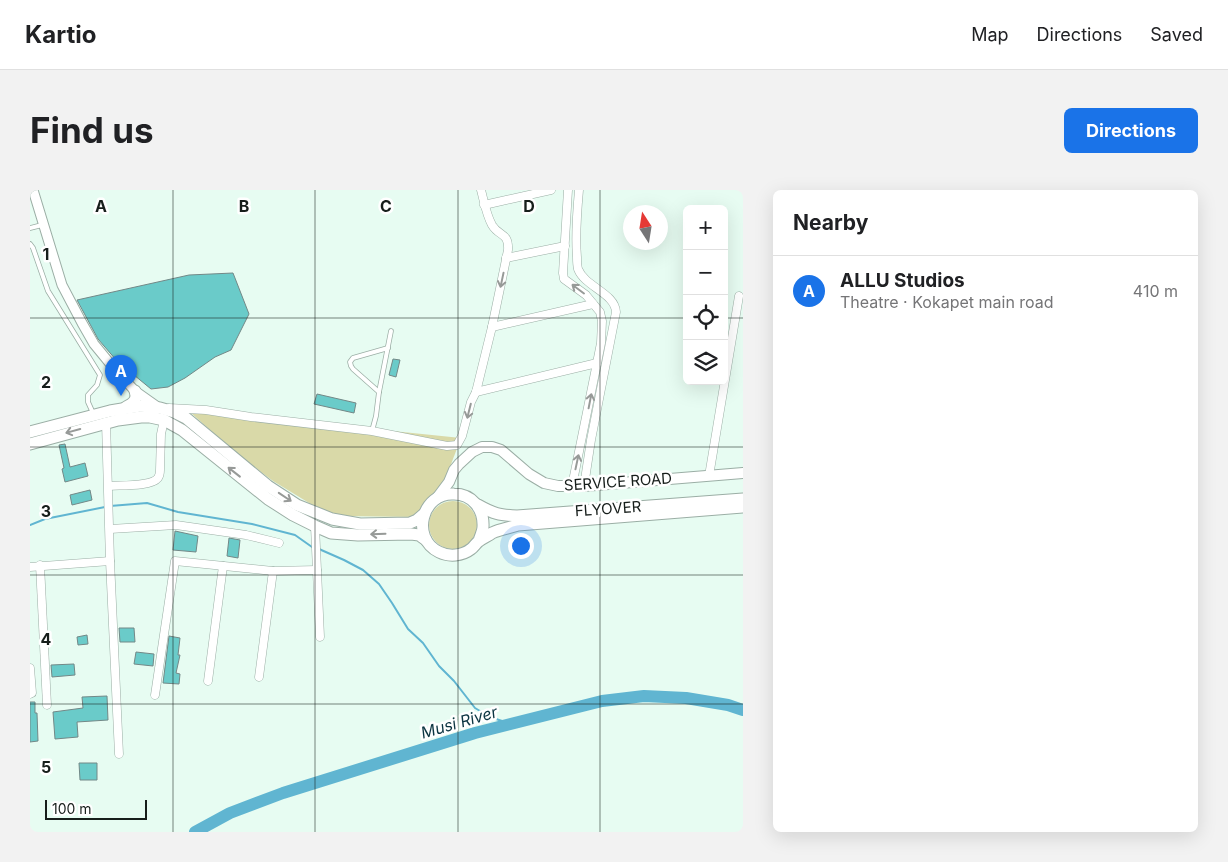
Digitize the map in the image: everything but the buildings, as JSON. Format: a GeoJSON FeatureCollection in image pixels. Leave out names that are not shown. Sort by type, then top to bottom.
{"type":"FeatureCollection","features":[{"type":"Feature","properties":{"kind":"main road"},"geometry":{"type":"LineString","coordinates":[[122,409],[132,404],[135,400],[135,391]]}},
{"type":"Feature","properties":{"kind":"main road"},"geometry":{"type":"LineString","coordinates":[[30,444],[39,434],[94,415],[140,406],[160,408],[186,418],[268,486],[297,505],[332,519],[360,524],[410,523],[418,520],[424,514]]}},
{"type":"Feature","properties":{"kind":"main road"},"geometry":{"type":"LineString","coordinates":[[39,434],[141,417],[164,420],[182,430],[268,499],[293,515],[316,526],[331,532],[358,535],[419,535],[426,540]]}},
{"type":"Feature","properties":{"kind":"main road","name":"SERVICE ROAD"},"geometry":{"type":"LineString","coordinates":[[437,498],[449,482],[454,470],[472,452],[482,447],[492,447],[501,450],[544,483],[558,486],[584,486],[743,473]]}},
{"type":"Feature","properties":{"kind":"main road"},"geometry":{"type":"LineString","coordinates":[[454,470],[460,494]]}},
{"type":"Feature","properties":{"kind":"main road"},"geometry":{"type":"LineString","coordinates":[[451,493],[466,496],[476,504],[483,516],[483,529],[479,541],[465,553],[447,555],[438,552],[431,547],[422,531],[424,514],[428,505],[437,498],[451,493]]}},
{"type":"Feature","properties":{"kind":"main road","name":"FLYOVER"},"geometry":{"type":"LineString","coordinates":[[479,541],[517,521],[743,499]]}},
{"type":"Feature","properties":{"kind":"main road","name":"FLYOVER"},"geometry":{"type":"LineString","coordinates":[[476,504],[492,513],[517,521],[743,507]]}},
{"type":"Feature","properties":{"kind":"street"},"geometry":{"type":"LineString","coordinates":[[33,190],[62,285],[74,310],[94,344],[112,366],[135,391],[160,408],[206,410],[372,431],[447,446],[457,444],[464,432],[492,327],[506,258],[508,242],[491,224],[481,190]]}},
{"type":"Feature","properties":{"kind":"street"},"geometry":{"type":"LineString","coordinates":[[484,205],[552,190]]}},
{"type":"Feature","properties":{"kind":"street"},"geometry":{"type":"LineString","coordinates":[[568,190],[564,279],[586,295],[600,312],[602,321],[601,343],[572,486]]}},
{"type":"Feature","properties":{"kind":"street"},"geometry":{"type":"LineString","coordinates":[[579,190],[576,243],[578,268],[591,284],[612,300],[616,306],[584,486]]}},
{"type":"Feature","properties":{"kind":"street"},"geometry":{"type":"LineString","coordinates":[[506,258],[565,246]]}},
{"type":"Feature","properties":{"kind":"street"},"geometry":{"type":"LineString","coordinates":[[709,476],[739,296]]}},
{"type":"Feature","properties":{"kind":"street"},"geometry":{"type":"LineString","coordinates":[[492,327],[594,304]]}},
{"type":"Feature","properties":{"kind":"street"},"geometry":{"type":"LineString","coordinates":[[476,392],[597,363]]}},
{"type":"Feature","properties":{"kind":"street"},"geometry":{"type":"LineString","coordinates":[[108,486],[150,483],[157,479],[160,470],[161,434],[164,420]]}},
{"type":"Feature","properties":{"kind":"street"},"geometry":{"type":"LineString","coordinates":[[106,422],[119,754]]}},
{"type":"Feature","properties":{"kind":"street"},"geometry":{"type":"LineString","coordinates":[[110,529],[176,525],[246,535],[279,543]]}},
{"type":"Feature","properties":{"kind":"street"},"geometry":{"type":"LineString","coordinates":[[316,526],[320,637]]}},
{"type":"Feature","properties":{"kind":"street"},"geometry":{"type":"LineString","coordinates":[[30,567],[110,561]]}},
{"type":"Feature","properties":{"kind":"street"},"geometry":{"type":"LineString","coordinates":[[155,694],[175,561],[273,571],[317,570]]}},
{"type":"Feature","properties":{"kind":"street"},"geometry":{"type":"LineString","coordinates":[[40,565],[48,705]]}},
{"type":"Feature","properties":{"kind":"street"},"geometry":{"type":"LineString","coordinates":[[208,681],[223,566]]}},
{"type":"Feature","properties":{"kind":"street"},"geometry":{"type":"LineString","coordinates":[[259,677],[273,571]]}},
{"type":"Feature","properties":{"kind":"street"},"geometry":{"type":"LineString","coordinates":[[30,694],[32,693],[31,671],[46,673]]}},
{"type":"Feature","properties":{"kind":"lane"},"geometry":{"type":"LineString","coordinates":[[30,228],[43,224]]}},
{"type":"Feature","properties":{"kind":"lane"},"geometry":{"type":"LineString","coordinates":[[30,244],[48,291],[100,375],[97,386],[88,395],[88,402],[94,415]]}},
{"type":"Feature","properties":{"kind":"lane"},"geometry":{"type":"LineString","coordinates":[[372,431],[391,331]]}},
{"type":"Feature","properties":{"kind":"lane"},"geometry":{"type":"LineString","coordinates":[[379,392],[353,369],[350,362],[354,358],[388,348]]}},
{"type":"Feature","properties":{"kind":"green space"},"geometry":{"type":"Polygon","coordinates":[[[207,412],[461,438],[442,488],[416,517],[338,516],[314,506],[273,481],[237,454],[191,413],[207,412]]]}},
{"type":"Feature","properties":{"kind":"green space"},"geometry":{"type":"Polygon","coordinates":[[[448,501],[458,501],[470,508],[477,520],[477,530],[470,542],[458,549],[448,549],[440,545],[433,538],[429,530],[429,520],[433,512],[440,505],[448,501]]]}},
{"type":"Feature","properties":{"kind":"waterway"},"geometry":{"type":"LineString","coordinates":[[110,506],[147,503],[178,512],[252,524],[295,535],[312,547]]}},
{"type":"Feature","properties":{"kind":"waterway"},"geometry":{"type":"LineString","coordinates":[[30,525],[45,519],[105,507]]}},
{"type":"Feature","properties":{"kind":"waterway"},"geometry":{"type":"LineString","coordinates":[[319,549],[363,570],[379,584],[408,629],[423,643],[439,666],[454,681],[475,708],[490,717],[511,724]]}},
{"type":"Feature","properties":{"kind":"waterway","name":"Musi River"},"geometry":{"type":"LineString","coordinates":[[195,832],[230,813],[283,793],[475,733],[602,701],[644,696],[686,698],[728,705],[743,710]]}},
{"type":"Feature","properties":{"kind":"place","name":"ALLU Studios"},"geometry":{"type":"Point","coordinates":[121,396]}}]}
